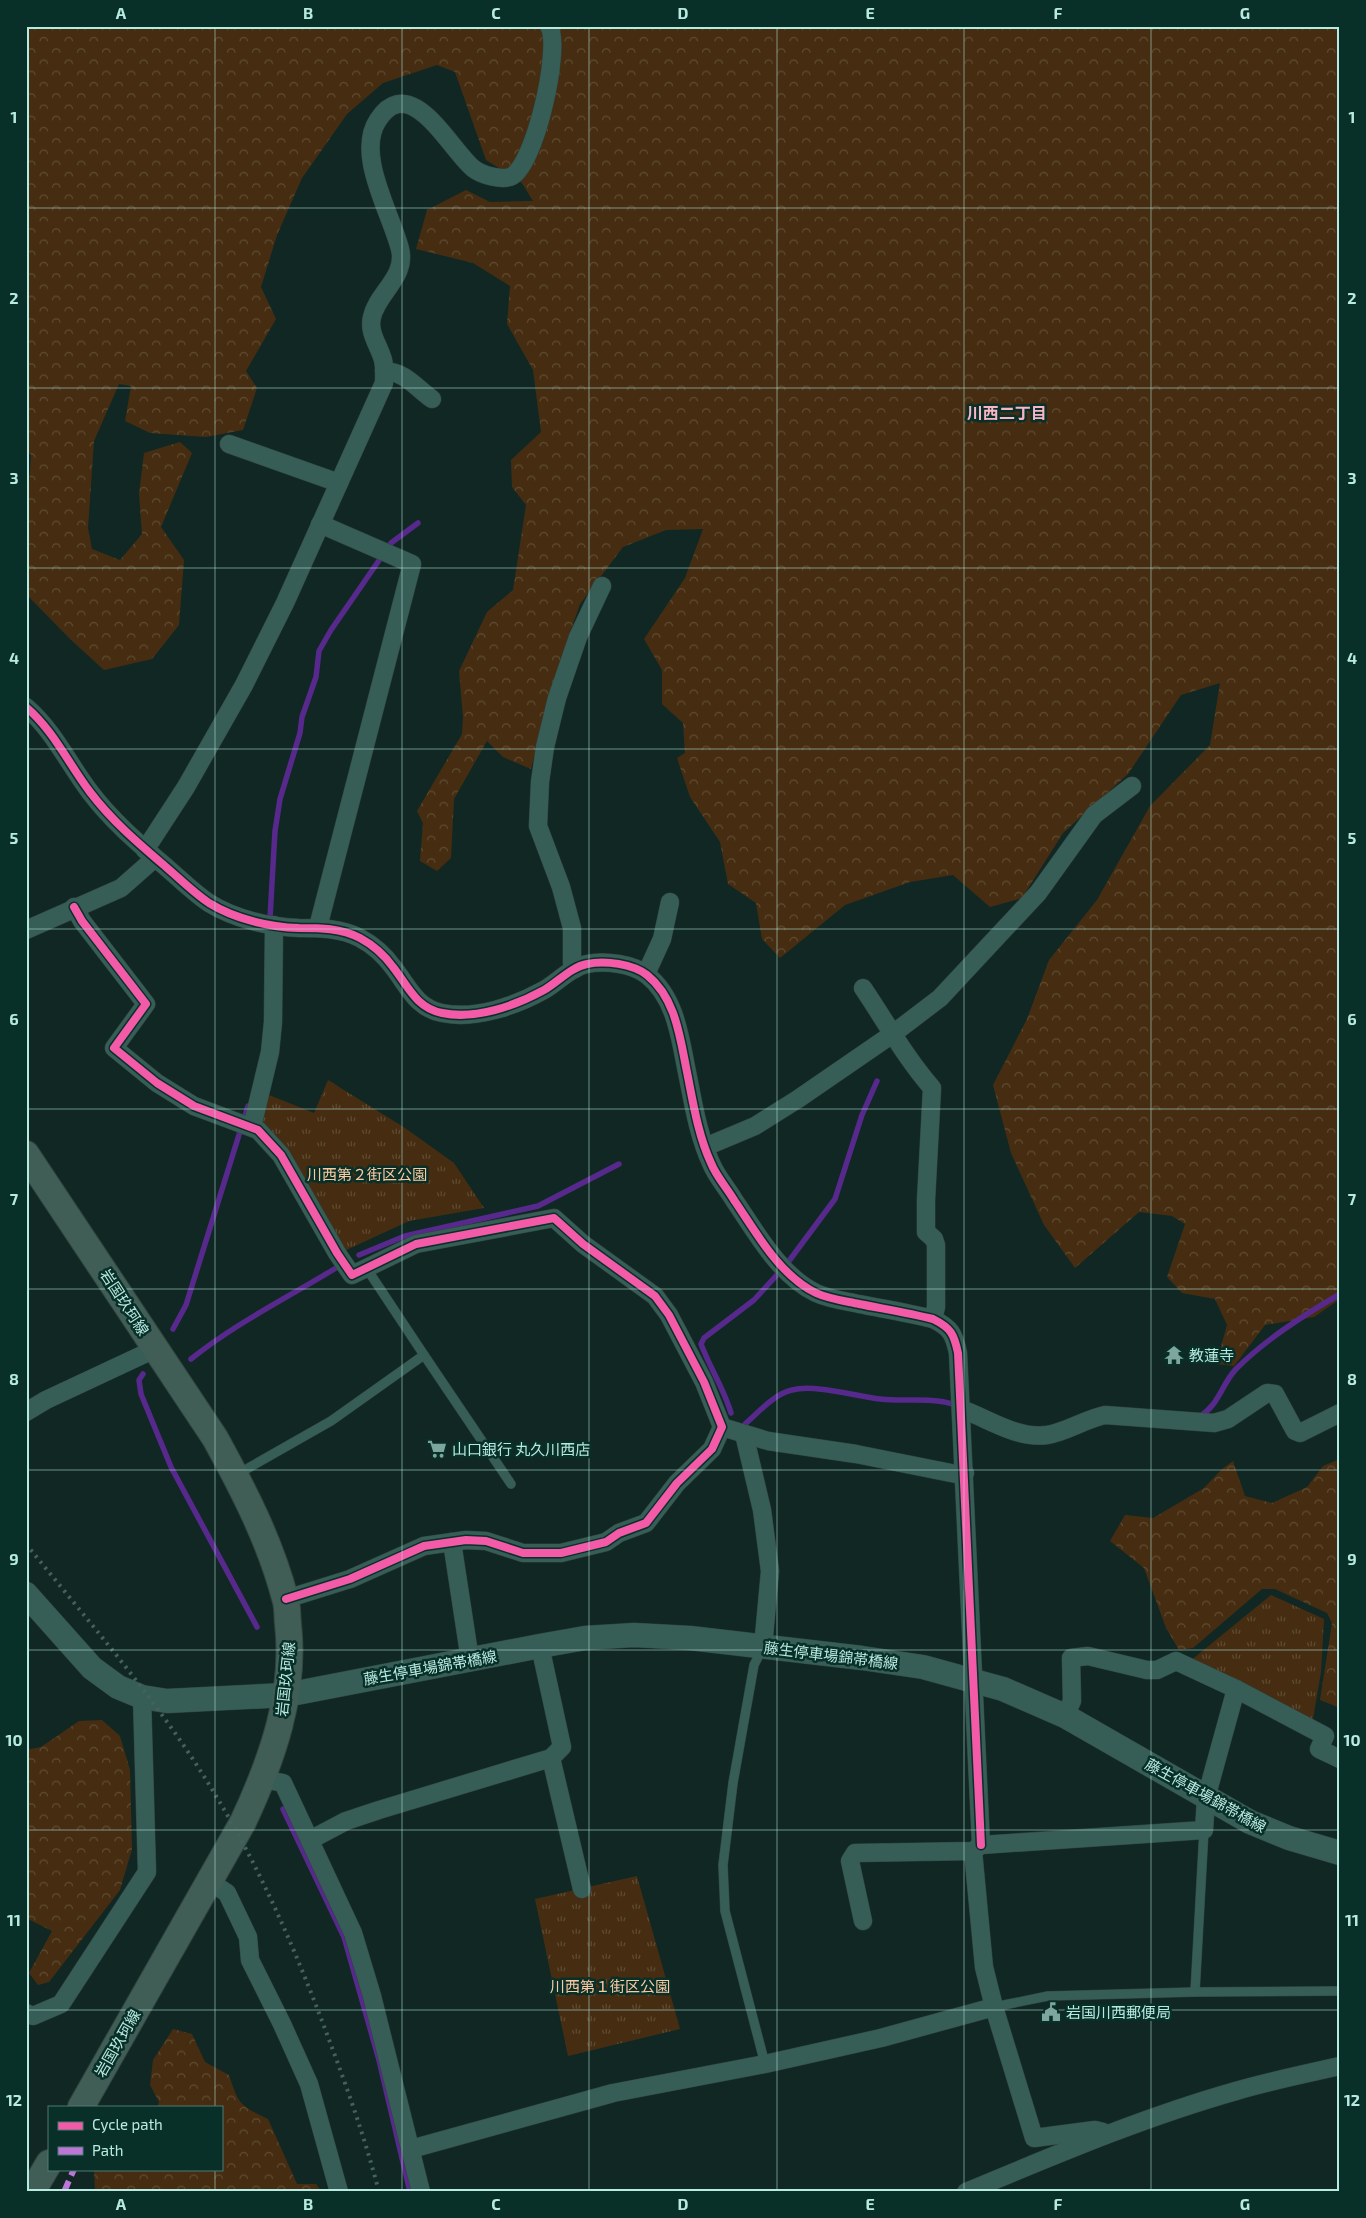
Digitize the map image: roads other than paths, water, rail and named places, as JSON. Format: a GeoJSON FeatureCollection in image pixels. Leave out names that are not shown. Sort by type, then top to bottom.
{"type":"FeatureCollection","features":[{"type":"Feature","properties":{"kind":"main road","name":"岩国玖珂線"},"geometry":{"type":"LineString","coordinates":[[26,1154],[215,1438],[236,1476],[263,1532],[286,1599],[291,1649],[286,1696],[277,1739],[263,1779],[243,1822],[82,2106]]}},
{"type":"Feature","properties":{"kind":"main road","name":"藤生停車場錦帯橋線"},"geometry":{"type":"LineString","coordinates":[[26,1594],[92,1668],[118,1686],[142,1697],[167,1701],[203,1701],[286,1696],[333,1685],[585,1638],[634,1635],[690,1638],[922,1666],[1003,1689],[1066,1716],[1250,1822],[1289,1838],[1340,1853]]}},
{"type":"Feature","properties":{"kind":"main road"},"geometry":{"type":"LineString","coordinates":[[32,2192],[48,2165]]}},
{"type":"Feature","properties":{"kind":"street"},"geometry":{"type":"LineString","coordinates":[[26,930],[74,907],[121,888],[150,854],[244,685],[285,603],[384,383],[383,359],[372,335],[372,318],[376,305],[399,269],[401,252],[371,162],[370,140],[378,120],[388,109],[400,104],[414,108],[428,116],[473,169],[487,176],[510,177],[519,171],[529,154],[547,88],[554,45],[549,26]]}},
{"type":"Feature","properties":{"kind":"street"},"geometry":{"type":"LineString","coordinates":[[384,371],[396,371],[409,379],[432,399]]}},
{"type":"Feature","properties":{"kind":"street"},"geometry":{"type":"LineString","coordinates":[[229,444],[339,483]]}},
{"type":"Feature","properties":{"kind":"street"},"geometry":{"type":"LineString","coordinates":[[318,927],[412,564],[320,524]]}},
{"type":"Feature","properties":{"kind":"street"},"geometry":{"type":"LineString","coordinates":[[575,969],[572,963],[572,928],[561,887],[538,826],[540,782],[545,747],[557,698],[578,636],[602,586]]}},
{"type":"Feature","properties":{"kind":"street"},"geometry":{"type":"LineString","coordinates":[[26,707],[38,717],[54,737],[88,790],[113,820],[150,854],[211,904],[240,917],[274,925],[299,928],[318,927],[359,937],[394,967],[412,995],[426,1008],[444,1014],[474,1013],[506,1007],[543,990],[575,969],[587,964],[630,966],[646,974],[667,999],[677,1024],[691,1094],[712,1166],[750,1224],[783,1267],[818,1294],[933,1319],[945,1325],[955,1337],[958,1353],[965,1473],[974,1680],[977,1848],[984,1967],[994,2007],[1034,2138],[1095,2130],[1108,2134]]}},
{"type":"Feature","properties":{"kind":"street"},"geometry":{"type":"LineString","coordinates":[[705,1147],[755,1126],[798,1099],[900,1044],[940,998],[1038,893],[1094,815],[1132,786]]}},
{"type":"Feature","properties":{"kind":"street"},"geometry":{"type":"LineString","coordinates":[[646,974],[662,939],[670,902]]}},
{"type":"Feature","properties":{"kind":"street"},"geometry":{"type":"LineString","coordinates":[[74,907],[92,935],[146,1004],[114,1048],[157,1083],[194,1106],[258,1130],[281,1155],[346,1269],[352,1275],[416,1244],[554,1218],[583,1244],[655,1296],[669,1316],[700,1374],[722,1427],[712,1449],[677,1483],[646,1523],[619,1533],[606,1542],[561,1553],[523,1554],[486,1541],[466,1540],[424,1546],[350,1579],[286,1599]]}},
{"type":"Feature","properties":{"kind":"street"},"geometry":{"type":"LineString","coordinates":[[246,1125],[270,1052],[273,1022],[274,925]]}},
{"type":"Feature","properties":{"kind":"street"},"geometry":{"type":"LineString","coordinates":[[863,988],[932,1088],[926,1232],[934,1239],[936,1245],[936,1308],[933,1319]]}},
{"type":"Feature","properties":{"kind":"street"},"geometry":{"type":"LineString","coordinates":[[26,1412],[46,1400],[155,1349]]}},
{"type":"Feature","properties":{"kind":"street"},"geometry":{"type":"LineString","coordinates":[[962,1411],[1033,1436],[1048,1435],[1093,1417],[1106,1415],[1214,1423],[1228,1419],[1267,1393],[1275,1394],[1295,1431],[1300,1433],[1340,1413]]}},
{"type":"Feature","properties":{"kind":"street"},"geometry":{"type":"LineString","coordinates":[[722,1427],[768,1441],[856,1454],[956,1474],[965,1473]]}},
{"type":"Feature","properties":{"kind":"street"},"geometry":{"type":"LineString","coordinates":[[744,1434],[762,1510],[770,1572],[763,1647]]}},
{"type":"Feature","properties":{"kind":"street"},"geometry":{"type":"LineString","coordinates":[[452,1542],[470,1660]]}},
{"type":"Feature","properties":{"kind":"street"},"geometry":{"type":"LineString","coordinates":[[310,1840],[346,1821],[371,1812],[551,1758],[562,1747],[540,1646]]}},
{"type":"Feature","properties":{"kind":"street"},"geometry":{"type":"LineString","coordinates":[[1066,1716],[1072,1702],[1071,1658],[1088,1656],[1147,1670],[1158,1670],[1176,1661],[1236,1689],[1325,1736],[1319,1749],[1340,1759]]}},
{"type":"Feature","properties":{"kind":"street"},"geometry":{"type":"LineString","coordinates":[[863,1921],[850,1861],[855,1853],[977,1848],[1204,1830],[1206,1798],[1236,1689]]}},
{"type":"Feature","properties":{"kind":"street"},"geometry":{"type":"LineString","coordinates":[[26,2013],[33,2016],[61,2004],[147,1872],[142,1697]]}},
{"type":"Feature","properties":{"kind":"street"},"geometry":{"type":"LineString","coordinates":[[551,1758],[582,1889]]}},
{"type":"Feature","properties":{"kind":"street"},"geometry":{"type":"LineString","coordinates":[[263,1779],[283,1783],[353,1933],[372,1996],[421,2192]]}},
{"type":"Feature","properties":{"kind":"street"},"geometry":{"type":"LineString","coordinates":[[209,1880],[227,1893],[248,1936],[250,1960],[309,2084],[339,2192]]}},
{"type":"Feature","properties":{"kind":"street"},"geometry":{"type":"LineString","coordinates":[[411,2148],[613,2093],[765,2064],[881,2038],[994,2007]]}},
{"type":"Feature","properties":{"kind":"street"},"geometry":{"type":"LineString","coordinates":[[966,2192],[1108,2134],[1236,2091],[1340,2066]]}},
{"type":"Feature","properties":{"kind":"lane"},"geometry":{"type":"LineString","coordinates":[[367,1269],[511,1484]]}},
{"type":"Feature","properties":{"kind":"lane"},"geometry":{"type":"LineString","coordinates":[[236,1476],[323,1426],[424,1355]]}},
{"type":"Feature","properties":{"kind":"lane"},"geometry":{"type":"LineString","coordinates":[[763,1647],[754,1665],[748,1695],[733,1783],[723,1865],[725,1911],[765,2064]]}},
{"type":"Feature","properties":{"kind":"lane"},"geometry":{"type":"LineString","coordinates":[[1195,1992],[1204,1830]]}},
{"type":"Feature","properties":{"kind":"lane"},"geometry":{"type":"LineString","coordinates":[[994,2007],[1048,1996],[1340,1991]]}},
{"type":"Feature","properties":{"kind":"waterway"},"geometry":{"type":"LineString","coordinates":[[270,918],[275,831],[280,799],[300,733],[302,717],[316,677],[319,651],[331,630],[391,543],[418,523]]}},
{"type":"Feature","properties":{"kind":"waterway"},"geometry":{"type":"LineString","coordinates":[[731,1413],[725,1395],[701,1344],[704,1338],[754,1300],[786,1265],[835,1199],[862,1115],[877,1081]]}},
{"type":"Feature","properties":{"kind":"waterway"},"geometry":{"type":"LineString","coordinates":[[173,1329],[186,1305],[248,1106]]}},
{"type":"Feature","properties":{"kind":"waterway"},"geometry":{"type":"LineString","coordinates":[[359,1255],[405,1236],[538,1206],[619,1164]]}},
{"type":"Feature","properties":{"kind":"waterway"},"geometry":{"type":"LineString","coordinates":[[191,1359],[244,1322],[336,1268]]}},
{"type":"Feature","properties":{"kind":"waterway"},"geometry":{"type":"LineString","coordinates":[[1199,1417],[1212,1406],[1231,1375],[1248,1358],[1286,1328],[1340,1294]]}},
{"type":"Feature","properties":{"kind":"waterway"},"geometry":{"type":"LineString","coordinates":[[143,1374],[139,1380],[141,1394],[171,1467],[257,1627]]}},
{"type":"Feature","properties":{"kind":"waterway"},"geometry":{"type":"LineString","coordinates":[[745,1424],[779,1395],[801,1389],[823,1389],[889,1400],[926,1400],[953,1404]]}},
{"type":"Feature","properties":{"kind":"waterway"},"geometry":{"type":"LineString","coordinates":[[283,1809],[344,1937],[379,2060],[410,2192]]}},
{"type":"Feature","properties":{"kind":"railway"},"geometry":{"type":"LineString","coordinates":[[26,1544],[152,1701],[198,1767],[236,1830],[281,1920],[307,1982],[351,2099],[379,2192]]}},
{"type":"Feature","properties":{"kind":"place","name":"教蓮寺"},"geometry":{"type":"Point","coordinates":[1174,1355]}},
{"type":"Feature","properties":{"kind":"place","name":"山口銀行 丸久川西店"},"geometry":{"type":"Point","coordinates":[437,1449]}},
{"type":"Feature","properties":{"kind":"place","name":"岩国川西郵便局"},"geometry":{"type":"Point","coordinates":[1051,2012]}},
{"type":"Feature","properties":{"kind":"district","name":"川西二丁目"},"geometry":{"type":"Point","coordinates":[1007,412]}},
{"type":"Feature","properties":{"kind":"park label","name":"川西第２街区公園"},"geometry":{"type":"Point","coordinates":[367,1174]}},
{"type":"Feature","properties":{"kind":"park label","name":"川西第１街区公園"},"geometry":{"type":"Point","coordinates":[610,1986]}}]}
